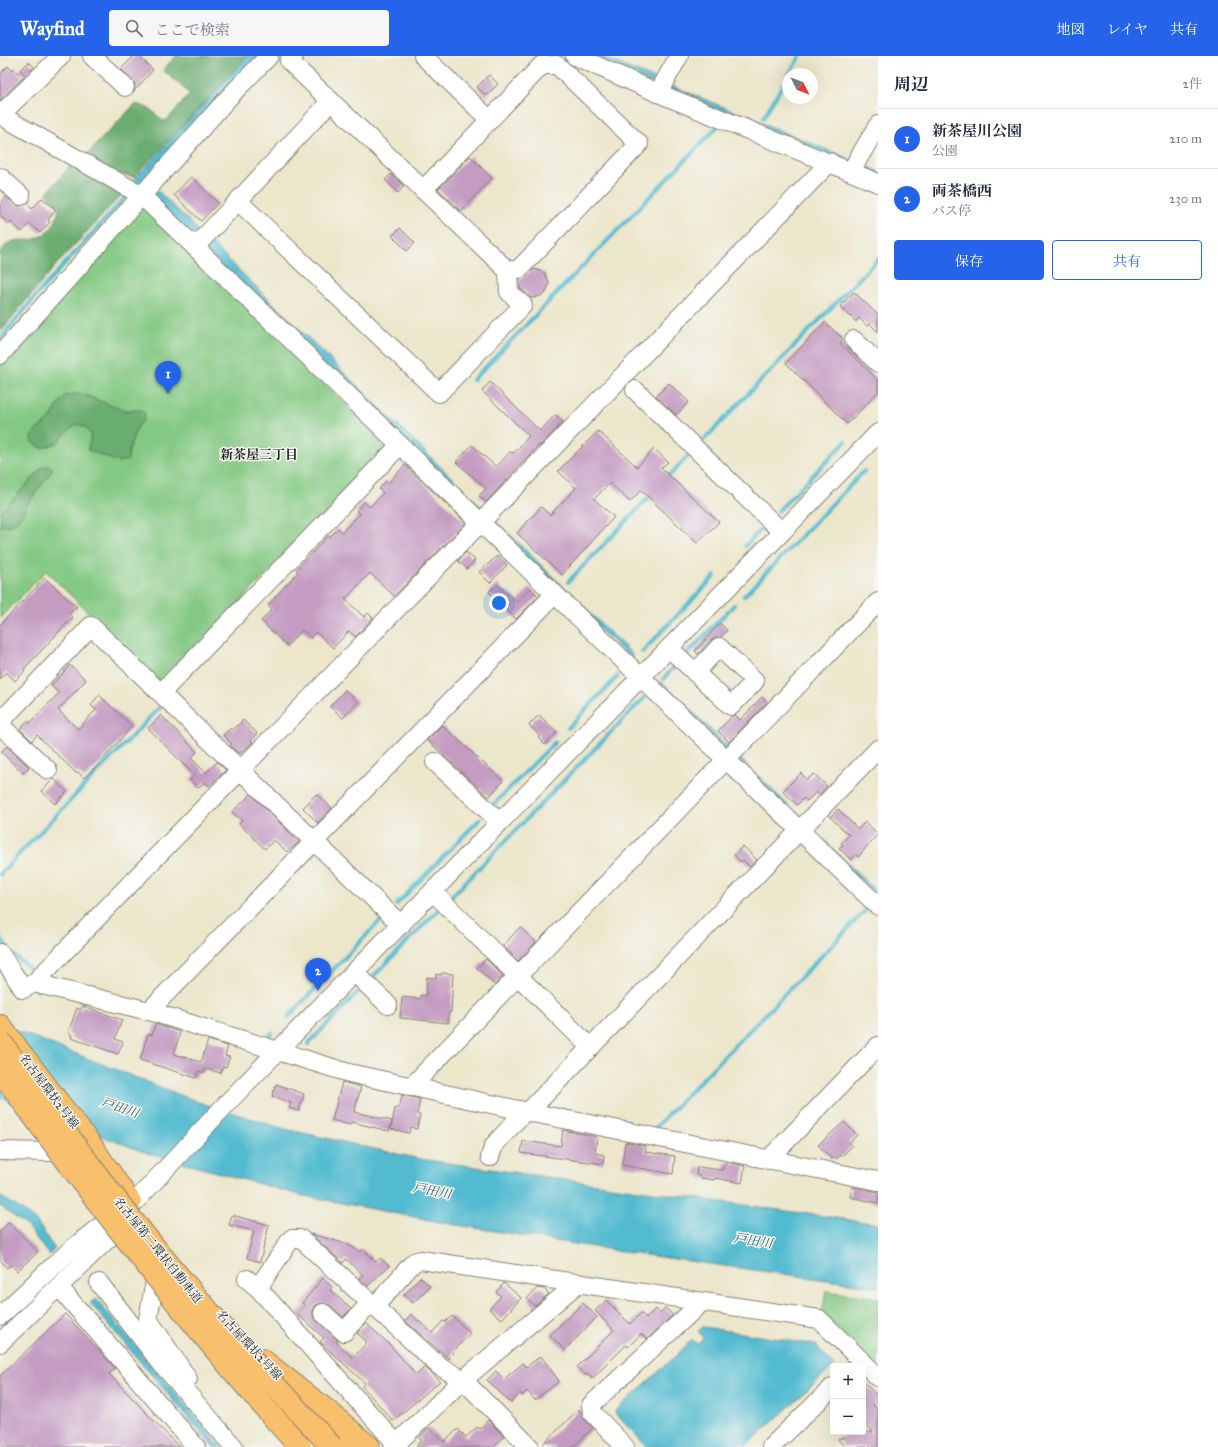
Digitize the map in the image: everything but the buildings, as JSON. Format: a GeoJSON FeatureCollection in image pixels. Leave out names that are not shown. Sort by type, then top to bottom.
{"type":"FeatureCollection","features":[{"type":"Feature","properties":{"kind":"highway","name":"名古屋環状2号線"},"geometry":{"type":"LineString","coordinates":[[0,1026],[90,1144],[132,1205],[228,1327],[347,1447]]}},
{"type":"Feature","properties":{"kind":"highway","name":"名古屋第二環状自動車道"},"geometry":{"type":"LineString","coordinates":[[0,1041],[95,1172],[158,1251],[247,1355],[332,1447]]}},
{"type":"Feature","properties":{"kind":"highway","name":"名古屋第二環状自動車道"},"geometry":{"type":"LineString","coordinates":[[0,1070],[79,1180],[231,1367],[300,1447]]}},
{"type":"Feature","properties":{"kind":"highway"},"geometry":{"type":"LineString","coordinates":[[0,1084],[44,1144],[288,1447]]}},
{"type":"Feature","properties":{"kind":"highway"},"geometry":{"type":"LineString","coordinates":[[262,1360],[331,1414],[369,1447]]}},
{"type":"Feature","properties":{"kind":"street"},"geometry":{"type":"LineString","coordinates":[[61,56],[0,115],[126,186],[145,190],[200,242],[400,445],[485,518],[555,594],[641,676],[730,755],[804,826],[878,906]]}},
{"type":"Feature","properties":{"kind":"street"},"geometry":{"type":"LineString","coordinates":[[92,56],[125,87]]}},
{"type":"Feature","properties":{"kind":"street"},"geometry":{"type":"LineString","coordinates":[[0,355],[145,190],[268,56]]}},
{"type":"Feature","properties":{"kind":"street"},"geometry":{"type":"LineString","coordinates":[[238,201],[438,394],[523,305],[509,292],[508,271],[289,61],[294,56]]}},
{"type":"Feature","properties":{"kind":"street"},"geometry":{"type":"LineString","coordinates":[[423,56],[490,120]]}},
{"type":"Feature","properties":{"kind":"street"},"geometry":{"type":"LineString","coordinates":[[575,56],[661,87],[830,162],[854,166],[878,183]]}},
{"type":"Feature","properties":{"kind":"street"},"geometry":{"type":"LineString","coordinates":[[661,87],[679,56]]}},
{"type":"Feature","properties":{"kind":"street"},"geometry":{"type":"LineString","coordinates":[[423,190],[542,65],[557,65],[639,144],[519,270],[508,271]]}},
{"type":"Feature","properties":{"kind":"street"},"geometry":{"type":"LineString","coordinates":[[200,242],[331,101]]}},
{"type":"Feature","properties":{"kind":"street"},"geometry":{"type":"LineString","coordinates":[[854,166],[878,125]]}},
{"type":"Feature","properties":{"kind":"street"},"geometry":{"type":"LineString","coordinates":[[0,953],[23,989],[34,983],[830,162]]}},
{"type":"Feature","properties":{"kind":"street"},"geometry":{"type":"LineString","coordinates":[[0,177],[21,196]]}},
{"type":"Feature","properties":{"kind":"street"},"geometry":{"type":"LineString","coordinates":[[854,340],[878,363]]}},
{"type":"Feature","properties":{"kind":"street"},"geometry":{"type":"LineString","coordinates":[[635,390],[782,532]]}},
{"type":"Feature","properties":{"kind":"street"},"geometry":{"type":"LineString","coordinates":[[0,1343],[59,1287],[110,1227],[276,1052],[878,434]]}},
{"type":"Feature","properties":{"kind":"street"},"geometry":{"type":"LineString","coordinates":[[161,693],[400,445]]}},
{"type":"Feature","properties":{"kind":"street"},"geometry":{"type":"LineString","coordinates":[[149,1011],[555,594]]}},
{"type":"Feature","properties":{"kind":"street"},"geometry":{"type":"LineString","coordinates":[[411,1087],[878,602]]}},
{"type":"Feature","properties":{"kind":"street"},"geometry":{"type":"LineString","coordinates":[[48,770],[0,723],[91,626],[401,924]]}},
{"type":"Feature","properties":{"kind":"street"},"geometry":{"type":"LineString","coordinates":[[669,648],[695,673]]}},
{"type":"Feature","properties":{"kind":"street"},"geometry":{"type":"LineString","coordinates":[[490,1157],[494,1145],[878,749]]}},
{"type":"Feature","properties":{"kind":"street"},"geometry":{"type":"LineString","coordinates":[[435,762],[500,822]]}},
{"type":"Feature","properties":{"kind":"street"},"geometry":{"type":"LineString","coordinates":[[433,892],[590,1047]]}},
{"type":"Feature","properties":{"kind":"street"},"geometry":{"type":"LineString","coordinates":[[354,972],[388,1005]]}},
{"type":"Feature","properties":{"kind":"street"},"geometry":{"type":"LineString","coordinates":[[34,983],[149,1011],[276,1052],[349,1073],[526,1112],[878,1181]]}},
{"type":"Feature","properties":{"kind":"street"},"geometry":{"type":"LineString","coordinates":[[768,1160],[878,1046]]}},
{"type":"Feature","properties":{"kind":"street"},"geometry":{"type":"LineString","coordinates":[[0,1151],[44,1144]]}},
{"type":"Feature","properties":{"kind":"street"},"geometry":{"type":"LineString","coordinates":[[0,1316],[75,1246],[110,1227]]}},
{"type":"Feature","properties":{"kind":"street"},"geometry":{"type":"LineString","coordinates":[[530,1447],[463,1380],[438,1365],[301,1239],[291,1239],[252,1283],[396,1446],[463,1380],[578,1284]]}},
{"type":"Feature","properties":{"kind":"street"},"geometry":{"type":"LineString","coordinates":[[323,1313],[344,1332],[414,1262],[421,1260],[819,1319],[858,1363]]}},
{"type":"Feature","properties":{"kind":"street"},"geometry":{"type":"LineString","coordinates":[[155,1281],[148,1319],[232,1444]]}},
{"type":"Feature","properties":{"kind":"street"},"geometry":{"type":"LineString","coordinates":[[98,1283],[161,1363],[232,1444]]}},
{"type":"Feature","properties":{"kind":"street"},"geometry":{"type":"LineString","coordinates":[[59,1287],[196,1447]]}},
{"type":"Feature","properties":{"kind":"street"},"geometry":{"type":"LineString","coordinates":[[618,1445],[592,1412],[591,1405],[702,1302]]}},
{"type":"Feature","properties":{"kind":"street"},"geometry":{"type":"LineString","coordinates":[[866,1369],[878,1377]]}},
{"type":"Feature","properties":{"kind":"street"},"geometry":{"type":"LineString","coordinates":[[771,1447],[830,1390]]}},
{"type":"Feature","properties":{"kind":"green space"},"geometry":{"type":"Polygon","coordinates":[[[176,56],[248,56],[134,177],[119,174],[88,157],[88,153],[135,104],[144,106],[163,121],[167,120],[190,94],[163,70],[176,56]]]}},
{"type":"Feature","properties":{"kind":"green space"},"geometry":{"type":"Polygon","coordinates":[[[71,165],[121,195],[56,265],[0,332],[0,252],[10,243],[30,240],[47,233],[54,224],[59,207],[46,194],[71,165]]]}},
{"type":"Feature","properties":{"kind":"green space"},"geometry":{"type":"Polygon","coordinates":[[[141,204],[387,445],[387,450],[164,680],[157,680],[46,571],[0,618],[0,343],[141,204]]]}},
{"type":"Feature","properties":{"kind":"green space"},"geometry":{"type":"Polygon","coordinates":[[[80,393],[123,410],[142,410],[145,414],[144,420],[138,426],[134,435],[128,460],[118,462],[88,450],[91,435],[82,425],[73,427],[57,443],[41,448],[33,442],[32,437],[36,430],[51,418],[59,403],[65,396],[80,393]]]}},
{"type":"Feature","properties":{"kind":"green space"},"geometry":{"type":"Polygon","coordinates":[[[49,465],[52,468],[52,471],[29,502],[20,518],[12,525],[0,526],[0,513],[43,467],[49,465]]]}},
{"type":"Feature","properties":{"kind":"green space"},"geometry":{"type":"Polygon","coordinates":[[[826,1291],[878,1298],[878,1369],[822,1314],[826,1291]]]}},
{"type":"Feature","properties":{"kind":"water"},"geometry":{"type":"Polygon","coordinates":[[[248,56],[260,56],[156,189],[633,655],[630,658],[131,183],[248,56]]]}},
{"type":"Feature","properties":{"kind":"water"},"geometry":{"type":"Polygon","coordinates":[[[587,56],[600,56],[878,171],[878,178],[587,56]]]}},
{"type":"Feature","properties":{"kind":"water"},"geometry":{"type":"Polygon","coordinates":[[[662,682],[878,893],[878,899],[660,686],[662,682]]]}},
{"type":"Feature","properties":{"kind":"water","name":"戸田川"},"geometry":{"type":"Polygon","coordinates":[[[0,1024],[198,1102],[285,1129],[420,1159],[878,1224],[878,1287],[631,1253],[450,1224],[300,1195],[147,1153],[0,1098],[0,1024]]]}},
{"type":"Feature","properties":{"kind":"water"},"geometry":{"type":"Polygon","coordinates":[[[0,1196],[24,1211],[37,1222],[55,1249],[49,1255],[26,1225],[0,1206],[0,1196]]]}},
{"type":"Feature","properties":{"kind":"water"},"geometry":{"type":"Polygon","coordinates":[[[96,1299],[221,1447],[213,1447],[90,1303],[96,1299]]]}},
{"type":"Feature","properties":{"kind":"water"},"geometry":{"type":"Polygon","coordinates":[[[703,1327],[816,1345],[831,1363],[830,1363],[830,1370],[746,1446],[742,1442],[737,1447],[647,1447],[615,1413],[616,1410],[678,1354],[692,1339],[697,1344],[703,1338],[698,1331],[703,1327]]]}},
{"type":"Feature","properties":{"kind":"waterway"},"geometry":{"type":"LineString","coordinates":[[793,68],[800,56]]}},
{"type":"Feature","properties":{"kind":"waterway"},"geometry":{"type":"LineString","coordinates":[[763,118],[782,86]]}},
{"type":"Feature","properties":{"kind":"waterway"},"geometry":{"type":"LineString","coordinates":[[473,380],[720,124]]}},
{"type":"Feature","properties":{"kind":"waterway"},"geometry":{"type":"LineString","coordinates":[[0,339],[41,290],[128,194]]}},
{"type":"Feature","properties":{"kind":"waterway"},"geometry":{"type":"LineString","coordinates":[[701,443],[878,259]]}},
{"type":"Feature","properties":{"kind":"waterway"},"geometry":{"type":"LineString","coordinates":[[778,511],[846,441]]}},
{"type":"Feature","properties":{"kind":"waterway"},"geometry":{"type":"LineString","coordinates":[[666,479],[691,453]]}},
{"type":"Feature","properties":{"kind":"waterway"},"geometry":{"type":"LineString","coordinates":[[744,596],[864,471]]}},
{"type":"Feature","properties":{"kind":"waterway"},"geometry":{"type":"LineString","coordinates":[[568,582],[652,494]]}},
{"type":"Feature","properties":{"kind":"waterway"},"geometry":{"type":"LineString","coordinates":[[745,546],[764,526]]}},
{"type":"Feature","properties":{"kind":"waterway"},"geometry":{"type":"LineString","coordinates":[[642,652],[715,576]]}},
{"type":"Feature","properties":{"kind":"waterway"},"geometry":{"type":"LineString","coordinates":[[687,654],[734,605]]}},
{"type":"Feature","properties":{"kind":"waterway"},"geometry":{"type":"LineString","coordinates":[[663,679],[678,663]]}},
{"type":"Feature","properties":{"kind":"waterway"},"geometry":{"type":"LineString","coordinates":[[568,728],[618,676]]}},
{"type":"Feature","properties":{"kind":"waterway"},"geometry":{"type":"LineString","coordinates":[[448,900],[645,697]]}},
{"type":"Feature","properties":{"kind":"waterway"},"geometry":{"type":"LineString","coordinates":[[0,874],[164,703]]}},
{"type":"Feature","properties":{"kind":"waterway"},"geometry":{"type":"LineString","coordinates":[[494,804],[555,742]]}},
{"type":"Feature","properties":{"kind":"waterway"},"geometry":{"type":"LineString","coordinates":[[396,905],[480,819]]}},
{"type":"Feature","properties":{"kind":"waterway"},"geometry":{"type":"LineString","coordinates":[[369,981],[441,907]]}},
{"type":"Feature","properties":{"kind":"waterway"},"geometry":{"type":"LineString","coordinates":[[654,1129],[869,907]]}},
{"type":"Feature","properties":{"kind":"waterway"},"geometry":{"type":"LineString","coordinates":[[288,1017],[380,921]]}},
{"type":"Feature","properties":{"kind":"waterway"},"geometry":{"type":"LineString","coordinates":[[0,936],[10,952],[35,973]]}},
{"type":"Feature","properties":{"kind":"waterway"},"geometry":{"type":"LineString","coordinates":[[308,1044],[363,987]]}},
{"type":"Feature","properties":{"kind":"waterway"},"geometry":{"type":"LineString","coordinates":[[266,1039],[272,1033]]}},
{"type":"Feature","properties":{"kind":"place","name":"新茶屋川公園"},"geometry":{"type":"Point","coordinates":[168,394]}},
{"type":"Feature","properties":{"kind":"place","name":"両茶橋西"},"geometry":{"type":"Point","coordinates":[318,991]}},
{"type":"Feature","properties":{"kind":"district","name":"新茶屋三丁目"},"geometry":{"type":"Point","coordinates":[259,454]}}]}
